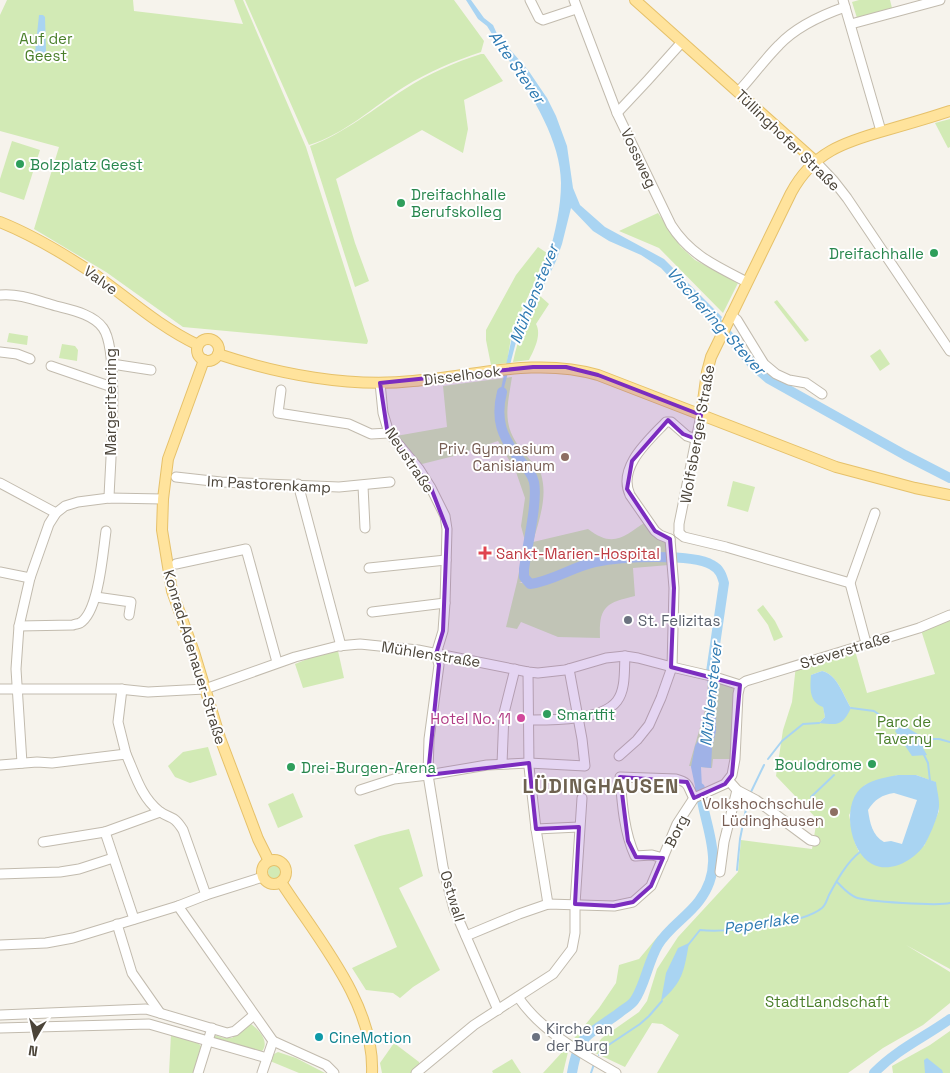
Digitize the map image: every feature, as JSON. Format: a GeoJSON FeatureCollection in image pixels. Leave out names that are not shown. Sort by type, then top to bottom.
{"type":"FeatureCollection","features":[{"type":"Feature","properties":{"kind":"main road","name":"Tüllinghofer Straße"},"geometry":{"type":"LineString","coordinates":[[635,0],[815,161]]}},
{"type":"Feature","properties":{"kind":"main road","name":"Wolfsberger Straße"},"geometry":{"type":"LineString","coordinates":[[701,414],[711,357],[795,185],[815,161],[842,143],[950,111]]}},
{"type":"Feature","properties":{"kind":"main road","name":"Valve"},"geometry":{"type":"LineString","coordinates":[[0,222],[23,231],[65,255],[162,325],[198,345]]}},
{"type":"Feature","properties":{"kind":"main road"},"geometry":{"type":"LineString","coordinates":[[212,339],[218,345],[218,354],[214,359],[204,360],[198,356],[198,345],[202,340],[212,339]]}},
{"type":"Feature","properties":{"kind":"main road","name":"Disselhook"},"geometry":{"type":"LineString","coordinates":[[218,354],[267,367],[317,377],[380,383],[413,382],[544,366],[580,370],[701,414],[836,467],[915,488],[950,495]]}},
{"type":"Feature","properties":{"kind":"main road","name":"Konrad-Adenauer-Straße"},"geometry":{"type":"LineString","coordinates":[[204,360],[168,459],[163,499],[162,530],[168,575],[175,600],[227,761],[258,839],[269,861]]}},
{"type":"Feature","properties":{"kind":"main road"},"geometry":{"type":"LineString","coordinates":[[278,860],[285,866],[286,875],[281,882],[269,883],[263,877],[263,868],[269,861],[278,860]]}},
{"type":"Feature","properties":{"kind":"main road"},"geometry":{"type":"LineString","coordinates":[[281,882],[336,965],[362,1013],[371,1048],[372,1073]]}},
{"type":"Feature","properties":{"kind":"street"},"geometry":{"type":"LineString","coordinates":[[530,0],[539,18],[543,20],[575,4]]}},
{"type":"Feature","properties":{"kind":"street"},"geometry":{"type":"LineString","coordinates":[[851,24],[940,0]]}},
{"type":"Feature","properties":{"kind":"street","name":"Vossweg"},"geometry":{"type":"LineString","coordinates":[[575,4],[617,113],[664,212],[680,240],[703,259],[747,282]]}},
{"type":"Feature","properties":{"kind":"street"},"geometry":{"type":"LineString","coordinates":[[738,92],[780,44],[804,25],[844,4],[881,131]]}},
{"type":"Feature","properties":{"kind":"street"},"geometry":{"type":"LineString","coordinates":[[617,113],[682,42]]}},
{"type":"Feature","properties":{"kind":"street","name":"Tüllinghofer Straße"},"geometry":{"type":"LineString","coordinates":[[815,161],[847,198],[950,351]]}},
{"type":"Feature","properties":{"kind":"street","name":"Margeritenring"},"geometry":{"type":"LineString","coordinates":[[0,295],[30,298],[62,307],[97,321],[104,328],[109,339],[112,364],[109,498]]}},
{"type":"Feature","properties":{"kind":"street"},"geometry":{"type":"LineString","coordinates":[[730,317],[737,320],[764,364],[776,374],[789,380],[806,383],[822,394]]}},
{"type":"Feature","properties":{"kind":"street"},"geometry":{"type":"LineString","coordinates":[[0,352],[17,354],[30,359]]}},
{"type":"Feature","properties":{"kind":"street"},"geometry":{"type":"LineString","coordinates":[[112,364],[151,370]]}},
{"type":"Feature","properties":{"kind":"street"},"geometry":{"type":"LineString","coordinates":[[50,366],[112,387]]}},
{"type":"Feature","properties":{"kind":"street","name":"Neustraße"},"geometry":{"type":"LineString","coordinates":[[380,383],[383,412],[389,433],[419,469],[445,516],[447,529],[445,604],[443,631],[436,654]]}},
{"type":"Feature","properties":{"kind":"street"},"geometry":{"type":"LineString","coordinates":[[281,390],[278,413],[350,424],[370,434],[389,433]]}},
{"type":"Feature","properties":{"kind":"street","name":"Wolfsberger Straße"},"geometry":{"type":"LineString","coordinates":[[679,532],[701,414]]}},
{"type":"Feature","properties":{"kind":"street"},"geometry":{"type":"LineString","coordinates":[[670,539],[660,535],[655,530],[627,489],[630,466],[632,461],[666,422],[670,422],[687,436],[696,439]]}},
{"type":"Feature","properties":{"kind":"street","name":"Im Pastorenkamp"},"geometry":{"type":"LineString","coordinates":[[176,477],[221,482],[339,487],[390,482]]}},
{"type":"Feature","properties":{"kind":"street"},"geometry":{"type":"LineString","coordinates":[[0,483],[56,513]]}},
{"type":"Feature","properties":{"kind":"street"},"geometry":{"type":"LineString","coordinates":[[298,484],[341,646]]}},
{"type":"Feature","properties":{"kind":"street"},"geometry":{"type":"LineString","coordinates":[[363,486],[365,528]]}},
{"type":"Feature","properties":{"kind":"street"},"geometry":{"type":"LineString","coordinates":[[22,763],[16,669],[19,626],[30,578],[49,524],[56,513],[72,504],[109,498],[163,499]]}},
{"type":"Feature","properties":{"kind":"street"},"geometry":{"type":"LineString","coordinates":[[866,643],[850,583],[876,512]]}},
{"type":"Feature","properties":{"kind":"street"},"geometry":{"type":"LineString","coordinates":[[19,626],[73,625],[81,623],[96,597],[106,531]]}},
{"type":"Feature","properties":{"kind":"street"},"geometry":{"type":"LineString","coordinates":[[670,539],[679,532],[684,537],[726,547],[850,583]]}},
{"type":"Feature","properties":{"kind":"street"},"geometry":{"type":"LineString","coordinates":[[619,756],[637,740],[649,724],[672,667],[674,588],[670,539]]}},
{"type":"Feature","properties":{"kind":"street"},"geometry":{"type":"LineString","coordinates":[[176,564],[246,549],[277,662]]}},
{"type":"Feature","properties":{"kind":"street"},"geometry":{"type":"LineString","coordinates":[[369,568],[446,560]]}},
{"type":"Feature","properties":{"kind":"street"},"geometry":{"type":"LineString","coordinates":[[0,572],[30,578]]}},
{"type":"Feature","properties":{"kind":"street"},"geometry":{"type":"LineString","coordinates":[[96,597],[131,602],[129,615]]}},
{"type":"Feature","properties":{"kind":"street"},"geometry":{"type":"LineString","coordinates":[[372,612],[445,604]]}},
{"type":"Feature","properties":{"kind":"street","name":"Steverstraße"},"geometry":{"type":"LineString","coordinates":[[740,685],[746,681],[919,628],[950,615]]}},
{"type":"Feature","properties":{"kind":"street","name":"Mühlenstraße"},"geometry":{"type":"LineString","coordinates":[[0,689],[122,689],[148,692],[205,689],[277,662],[341,646],[360,644],[388,646],[538,673],[569,669],[606,658],[625,656],[711,676],[740,685]]}},
{"type":"Feature","properties":{"kind":"street","name":"Ostwall"},"geometry":{"type":"LineString","coordinates":[[436,654],[439,665],[429,740],[428,775],[444,867],[454,909],[498,1010]]}},
{"type":"Feature","properties":{"kind":"street"},"geometry":{"type":"LineString","coordinates":[[528,720],[578,718],[601,712],[616,702],[623,685],[625,656]]}},
{"type":"Feature","properties":{"kind":"street"},"geometry":{"type":"LineString","coordinates":[[502,764],[504,714],[515,669]]}},
{"type":"Feature","properties":{"kind":"street"},"geometry":{"type":"LineString","coordinates":[[360,790],[394,779],[487,765],[529,763],[585,766],[569,669]]}},
{"type":"Feature","properties":{"kind":"street"},"geometry":{"type":"LineString","coordinates":[[466,936],[548,904],[536,829],[529,763],[528,672]]}},
{"type":"Feature","properties":{"kind":"street"},"geometry":{"type":"LineString","coordinates":[[740,685],[734,771],[728,781],[740,792],[756,800],[810,840],[815,841]]}},
{"type":"Feature","properties":{"kind":"street"},"geometry":{"type":"LineString","coordinates":[[122,689],[118,722],[126,754],[144,796],[160,812],[172,816],[178,821],[206,895]]}},
{"type":"Feature","properties":{"kind":"street"},"geometry":{"type":"LineString","coordinates":[[0,765],[52,763],[126,754]]}},
{"type":"Feature","properties":{"kind":"street"},"geometry":{"type":"LineString","coordinates":[[663,858],[652,855],[635,856],[628,841],[620,777],[676,779],[687,783],[695,798]]}},
{"type":"Feature","properties":{"kind":"street","name":"Borg"},"geometry":{"type":"LineString","coordinates":[[548,904],[614,906],[634,902],[651,886],[677,824],[695,798],[728,781]]}},
{"type":"Feature","properties":{"kind":"street"},"geometry":{"type":"LineString","coordinates":[[720,872],[724,842],[740,792]]}},
{"type":"Feature","properties":{"kind":"street"},"geometry":{"type":"LineString","coordinates":[[416,1073],[462,1035],[553,974],[572,949],[575,933],[575,904],[582,798]]}},
{"type":"Feature","properties":{"kind":"street"},"geometry":{"type":"LineString","coordinates":[[43,842],[105,832],[160,812]]}},
{"type":"Feature","properties":{"kind":"street"},"geometry":{"type":"LineString","coordinates":[[536,829],[579,827]]}},
{"type":"Feature","properties":{"kind":"street"},"geometry":{"type":"LineString","coordinates":[[105,832],[134,919]]}},
{"type":"Feature","properties":{"kind":"street"},"geometry":{"type":"LineString","coordinates":[[0,874],[60,872],[79,869],[113,858]]}},
{"type":"Feature","properties":{"kind":"street"},"geometry":{"type":"LineString","coordinates":[[0,944],[18,945],[73,938],[178,906],[263,877]]}},
{"type":"Feature","properties":{"kind":"street"},"geometry":{"type":"LineString","coordinates":[[178,906],[273,1041],[326,1064],[334,1073]]}},
{"type":"Feature","properties":{"kind":"street"},"geometry":{"type":"LineString","coordinates":[[117,924],[132,974],[160,1013]]}},
{"type":"Feature","properties":{"kind":"street"},"geometry":{"type":"LineString","coordinates":[[518,997],[542,1024],[581,1053],[616,1073]]}},
{"type":"Feature","properties":{"kind":"street"},"geometry":{"type":"LineString","coordinates":[[0,1015],[146,1009],[227,1033],[235,1031],[254,1015]]}},
{"type":"Feature","properties":{"kind":"street"},"geometry":{"type":"LineString","coordinates":[[55,1013],[56,1026]]}},
{"type":"Feature","properties":{"kind":"street"},"geometry":{"type":"LineString","coordinates":[[0,1028],[148,1024],[268,1058]]}},
{"type":"Feature","properties":{"kind":"street"},"geometry":{"type":"LineString","coordinates":[[198,1073],[212,1028]]}},
{"type":"Feature","properties":{"kind":"street"},"geometry":{"type":"LineString","coordinates":[[262,1073],[273,1041]]}},
{"type":"Feature","properties":{"kind":"highlighted area"},"geometry":{"type":"Polygon","coordinates":[[[533,367],[566,367],[598,375],[701,415],[696,439],[683,434],[668,420],[632,461],[627,489],[655,531],[670,539],[674,588],[671,667],[740,685],[732,775],[725,784],[694,798],[687,782],[620,777],[628,841],[636,857],[663,858],[651,886],[633,902],[614,906],[575,904],[579,827],[536,829],[529,763],[428,775],[439,665],[436,654],[443,631],[447,529],[431,488],[387,429],[380,383],[533,367]]]}},
{"type":"Feature","properties":{"kind":"green space","name":"Auf der Geest"},"geometry":{"type":"Polygon","coordinates":[[[7,0],[133,0],[134,11],[243,24],[234,0],[243,0],[306,147],[368,341],[367,344],[183,327],[106,272],[34,229],[59,147],[0,131],[0,15],[7,0]]]}},
{"type":"Feature","properties":{"kind":"green space"},"geometry":{"type":"Polygon","coordinates":[[[245,0],[454,0],[484,41],[481,52],[422,76],[347,127],[309,145],[245,0]]]}},
{"type":"Feature","properties":{"kind":"green space"},"geometry":{"type":"Polygon","coordinates":[[[859,0],[890,0],[892,8],[857,18],[852,2],[859,0]]]}},
{"type":"Feature","properties":{"kind":"green space"},"geometry":{"type":"Polygon","coordinates":[[[484,54],[503,81],[464,100],[468,129],[463,153],[422,130],[336,179],[355,243],[369,281],[355,287],[310,146],[347,128],[423,78],[484,54]]]}},
{"type":"Feature","properties":{"kind":"green space"},"geometry":{"type":"Polygon","coordinates":[[[950,119],[950,147],[948,148],[935,123],[950,119]]]}},
{"type":"Feature","properties":{"kind":"green space","name":"Bolzplatz Geest"},"geometry":{"type":"Polygon","coordinates":[[[12,141],[40,150],[24,200],[0,192],[0,179],[12,141]]]}},
{"type":"Feature","properties":{"kind":"green space"},"geometry":{"type":"Polygon","coordinates":[[[658,213],[681,247],[695,260],[738,283],[723,313],[659,248],[619,231],[658,213]]]}},
{"type":"Feature","properties":{"kind":"green space"},"geometry":{"type":"Polygon","coordinates":[[[538,247],[547,253],[547,256],[512,331],[507,363],[491,365],[486,330],[516,275],[538,247]]]}},
{"type":"Feature","properties":{"kind":"green space"},"geometry":{"type":"Polygon","coordinates":[[[540,296],[549,304],[536,324],[538,338],[535,347],[529,360],[513,362],[520,336],[540,296]]]}},
{"type":"Feature","properties":{"kind":"green space"},"geometry":{"type":"Polygon","coordinates":[[[777,300],[809,340],[805,342],[774,302],[777,300]]]}},
{"type":"Feature","properties":{"kind":"green space"},"geometry":{"type":"Polygon","coordinates":[[[9,333],[28,336],[27,345],[7,342],[9,333]]]}},
{"type":"Feature","properties":{"kind":"green space"},"geometry":{"type":"Polygon","coordinates":[[[62,344],[75,346],[78,350],[77,361],[59,358],[62,344]]]}},
{"type":"Feature","properties":{"kind":"green space"},"geometry":{"type":"Polygon","coordinates":[[[880,349],[890,364],[880,371],[870,356],[880,349]]]}},
{"type":"Feature","properties":{"kind":"green space"},"geometry":{"type":"Polygon","coordinates":[[[512,377],[508,408],[509,426],[517,443],[540,471],[543,483],[542,508],[533,542],[588,529],[605,538],[619,538],[647,521],[667,540],[669,557],[603,559],[584,563],[539,580],[519,582],[526,584],[540,583],[596,563],[632,560],[669,560],[669,565],[633,568],[635,596],[617,601],[606,608],[601,619],[600,638],[558,637],[521,622],[517,629],[506,627],[525,541],[521,526],[525,498],[516,472],[498,441],[454,456],[418,465],[396,436],[447,427],[443,386],[512,377]]]}},
{"type":"Feature","properties":{"kind":"green space"},"geometry":{"type":"Polygon","coordinates":[[[733,481],[755,487],[748,512],[727,506],[733,481]]]}},
{"type":"Feature","properties":{"kind":"green space"},"geometry":{"type":"Polygon","coordinates":[[[763,605],[775,621],[783,637],[774,641],[768,625],[757,610],[763,605]]]}},
{"type":"Feature","properties":{"kind":"green space"},"geometry":{"type":"Polygon","coordinates":[[[950,616],[950,969],[906,945],[950,972],[950,1003],[923,1025],[883,1048],[848,1073],[657,1073],[679,1035],[662,1024],[652,1023],[625,1067],[591,1051],[602,1038],[639,1012],[647,1001],[657,969],[678,937],[738,872],[741,840],[812,849],[817,819],[776,776],[783,730],[792,702],[796,665],[854,647],[867,693],[935,674],[921,630],[950,616]],[[822,671],[811,675],[811,691],[823,706],[825,717],[820,722],[851,708],[836,681],[832,676],[822,671]],[[898,775],[865,785],[849,815],[855,843],[859,852],[924,846],[939,811],[935,782],[916,775],[898,775]]]}},
{"type":"Feature","properties":{"kind":"green space"},"geometry":{"type":"Polygon","coordinates":[[[338,651],[344,678],[303,688],[295,664],[315,656],[338,651]]]}},
{"type":"Feature","properties":{"kind":"green space"},"geometry":{"type":"Polygon","coordinates":[[[708,675],[739,686],[735,759],[713,759],[712,768],[689,766],[707,703],[708,675]]]}},
{"type":"Feature","properties":{"kind":"green space"},"geometry":{"type":"Polygon","coordinates":[[[208,747],[217,775],[190,783],[175,777],[168,766],[183,752],[208,747]]]}},
{"type":"Feature","properties":{"kind":"green space"},"geometry":{"type":"Polygon","coordinates":[[[293,793],[303,817],[278,828],[268,804],[293,793]]]}},
{"type":"Feature","properties":{"kind":"green space"},"geometry":{"type":"Polygon","coordinates":[[[409,829],[423,876],[399,888],[440,970],[413,987],[400,998],[393,993],[366,990],[352,968],[397,947],[354,845],[409,829]]]}},
{"type":"Feature","properties":{"kind":"green space"},"geometry":{"type":"Polygon","coordinates":[[[272,865],[278,865],[282,872],[278,879],[272,879],[268,875],[268,869],[272,865]]]}},
{"type":"Feature","properties":{"kind":"green space"},"geometry":{"type":"Polygon","coordinates":[[[659,935],[648,957],[638,989],[630,1000],[582,1036],[576,1046],[571,1042],[599,1008],[616,983],[619,965],[639,959],[659,935]]]}},
{"type":"Feature","properties":{"kind":"green space"},"geometry":{"type":"Polygon","coordinates":[[[251,1024],[264,1039],[263,1050],[259,1054],[209,1041],[211,1034],[232,1038],[251,1024]]]}},
{"type":"Feature","properties":{"kind":"green space"},"geometry":{"type":"Polygon","coordinates":[[[950,1031],[950,1073],[893,1073],[892,1066],[930,1045],[950,1031]]]}},
{"type":"Feature","properties":{"kind":"green space"},"geometry":{"type":"Polygon","coordinates":[[[171,1034],[190,1039],[201,1047],[201,1056],[193,1073],[169,1073],[171,1034]]]}},
{"type":"Feature","properties":{"kind":"green space"},"geometry":{"type":"Polygon","coordinates":[[[394,1043],[419,1062],[420,1065],[411,1073],[382,1073],[380,1063],[394,1043]]]}},
{"type":"Feature","properties":{"kind":"green space"},"geometry":{"type":"Polygon","coordinates":[[[565,1049],[568,1052],[563,1073],[543,1073],[565,1049]]]}},
{"type":"Feature","properties":{"kind":"green space"},"geometry":{"type":"Polygon","coordinates":[[[278,1052],[296,1058],[325,1073],[299,1073],[270,1061],[274,1054],[278,1052]]]}},
{"type":"Feature","properties":{"kind":"green space"},"geometry":{"type":"Polygon","coordinates":[[[512,1059],[521,1073],[493,1073],[492,1071],[512,1059]]]}},
{"type":"Feature","properties":{"kind":"water","name":"Alte Stever"},"geometry":{"type":"Polygon","coordinates":[[[466,0],[471,0],[484,18],[493,25],[498,36],[528,70],[547,98],[567,146],[573,188],[580,205],[605,227],[664,259],[722,317],[717,328],[661,268],[641,255],[609,241],[593,231],[571,208],[556,261],[516,342],[500,403],[498,403],[513,332],[548,258],[557,221],[561,183],[559,163],[545,121],[487,26],[478,19],[466,0]]]}},
{"type":"Feature","properties":{"kind":"water"},"geometry":{"type":"Polygon","coordinates":[[[39,15],[45,17],[46,51],[41,61],[35,63],[34,62],[39,15]]]}},
{"type":"Feature","properties":{"kind":"water"},"geometry":{"type":"Polygon","coordinates":[[[822,671],[832,676],[836,681],[851,708],[845,718],[836,724],[819,723],[825,717],[823,707],[815,702],[811,694],[811,675],[822,671]]]}},
{"type":"Feature","properties":{"kind":"water"},"geometry":{"type":"Polygon","coordinates":[[[708,682],[714,683],[719,690],[716,693],[716,731],[712,748],[711,768],[701,767],[702,788],[696,791],[691,767],[695,746],[700,737],[708,703],[708,682]]]}},
{"type":"Feature","properties":{"kind":"water"},"geometry":{"type":"Polygon","coordinates":[[[906,727],[926,739],[923,748],[927,755],[912,756],[895,731],[898,728],[906,727]]]}},
{"type":"Feature","properties":{"kind":"water"},"geometry":{"type":"Polygon","coordinates":[[[898,775],[916,775],[936,782],[939,809],[934,825],[921,850],[902,864],[879,867],[864,858],[853,838],[850,813],[852,802],[857,792],[865,785],[898,775]],[[894,793],[882,796],[876,800],[868,810],[871,824],[877,836],[884,842],[891,841],[902,844],[917,800],[894,793]]]}},
{"type":"Feature","properties":{"kind":"water","name":"Peperlake"},"geometry":{"type":"Polygon","coordinates":[[[689,943],[686,961],[678,982],[661,1001],[666,973],[678,948],[689,943]]]}},
{"type":"Feature","properties":{"kind":"water"},"geometry":{"type":"Polygon","coordinates":[[[927,1058],[942,1070],[943,1073],[925,1073],[924,1060],[927,1058]]]}},
{"type":"Feature","properties":{"kind":"waterway","name":"Vischering-Stever"},"geometry":{"type":"LineString","coordinates":[[710,314],[754,366],[769,379],[950,478]]}},
{"type":"Feature","properties":{"kind":"waterway","name":"Mühlenstever"},"geometry":{"type":"LineString","coordinates":[[502,392],[499,411],[504,436],[530,473],[535,490],[524,577],[530,584],[547,580],[595,562],[621,559],[672,557],[702,561],[712,565],[719,571],[724,583],[711,672],[713,684]]}},
{"type":"Feature","properties":{"kind":"waterway"},"geometry":{"type":"LineString","coordinates":[[851,708],[874,711],[898,728]]}},
{"type":"Feature","properties":{"kind":"waterway"},"geometry":{"type":"LineString","coordinates":[[768,759],[782,741],[803,724],[819,723]]}},
{"type":"Feature","properties":{"kind":"waterway"},"geometry":{"type":"LineString","coordinates":[[926,739],[939,739],[950,742]]}},
{"type":"Feature","properties":{"kind":"waterway"},"geometry":{"type":"LineString","coordinates":[[924,755],[928,763],[930,781]]}},
{"type":"Feature","properties":{"kind":"waterway"},"geometry":{"type":"LineString","coordinates":[[750,794],[764,765]]}},
{"type":"Feature","properties":{"kind":"waterway"},"geometry":{"type":"LineString","coordinates":[[811,797],[834,775]]}},
{"type":"Feature","properties":{"kind":"waterway","name":"Mühlenstever"},"geometry":{"type":"LineString","coordinates":[[572,1073],[576,1054],[582,1042],[592,1031],[634,1001],[641,989],[658,945],[667,933],[694,907],[708,887],[712,873],[712,845],[700,788]]}},
{"type":"Feature","properties":{"kind":"waterway"},"geometry":{"type":"LineString","coordinates":[[737,870],[740,839],[748,799]]}},
{"type":"Feature","properties":{"kind":"waterway","name":"Peperlake"},"geometry":{"type":"LineString","coordinates":[[688,945],[700,930],[745,929],[782,923],[812,914],[823,907],[843,872],[860,852]]}},
{"type":"Feature","properties":{"kind":"waterway"},"geometry":{"type":"LineString","coordinates":[[837,882],[850,894],[862,899],[918,904],[950,903]]}},
{"type":"Feature","properties":{"kind":"waterway","name":"Peperlake"},"geometry":{"type":"LineString","coordinates":[[599,1055],[604,1048],[640,1024],[662,1001]]}},
{"type":"Feature","properties":{"kind":"waterway","name":"Vischering-Stever"},"geometry":{"type":"LineString","coordinates":[[874,1073],[901,1051],[950,1019]]}},
{"type":"Feature","properties":{"kind":"waterway"},"geometry":{"type":"LineString","coordinates":[[591,1073],[594,1064]]}},
{"type":"Feature","properties":{"kind":"place","name":"Bolzplatz Geest"},"geometry":{"type":"Point","coordinates":[20,164]}},
{"type":"Feature","properties":{"kind":"place","name":"Dreifachhalle Berufskolleg"},"geometry":{"type":"Point","coordinates":[401,203]}},
{"type":"Feature","properties":{"kind":"place","name":"Dreifachhalle"},"geometry":{"type":"Point","coordinates":[934,253]}},
{"type":"Feature","properties":{"kind":"place","name":"Priv. Gymnasium Canisianum"},"geometry":{"type":"Point","coordinates":[565,457]}},
{"type":"Feature","properties":{"kind":"place","name":"Sankt-Marien-Hospital"},"geometry":{"type":"Point","coordinates":[485,553]}},
{"type":"Feature","properties":{"kind":"place","name":"St. Felizitas"},"geometry":{"type":"Point","coordinates":[628,620]}},
{"type":"Feature","properties":{"kind":"place","name":"Smartfit"},"geometry":{"type":"Point","coordinates":[547,714]}},
{"type":"Feature","properties":{"kind":"place","name":"Hotel No. 11"},"geometry":{"type":"Point","coordinates":[521,718]}},
{"type":"Feature","properties":{"kind":"place","name":"Boulodrome"},"geometry":{"type":"Point","coordinates":[872,764]}},
{"type":"Feature","properties":{"kind":"place","name":"Drei-Burgen-Arena"},"geometry":{"type":"Point","coordinates":[291,767]}},
{"type":"Feature","properties":{"kind":"place","name":"Volkshochschule Lüdinghausen"},"geometry":{"type":"Point","coordinates":[834,812]}},
{"type":"Feature","properties":{"kind":"place","name":"CineMotion"},"geometry":{"type":"Point","coordinates":[319,1037]}},
{"type":"Feature","properties":{"kind":"place","name":"Kirche an der Burg"},"geometry":{"type":"Point","coordinates":[536,1037]}},
{"type":"Feature","properties":{"kind":"district","name":"LÜDINGHAUSEN"},"geometry":{"type":"Point","coordinates":[601,786]}},
{"type":"Feature","properties":{"kind":"park label","name":"Parc de Taverny"},"geometry":{"type":"Point","coordinates":[904,730]}},
{"type":"Feature","properties":{"kind":"park label","name":"StadtLandschaft"},"geometry":{"type":"Point","coordinates":[827,1001]}}]}
